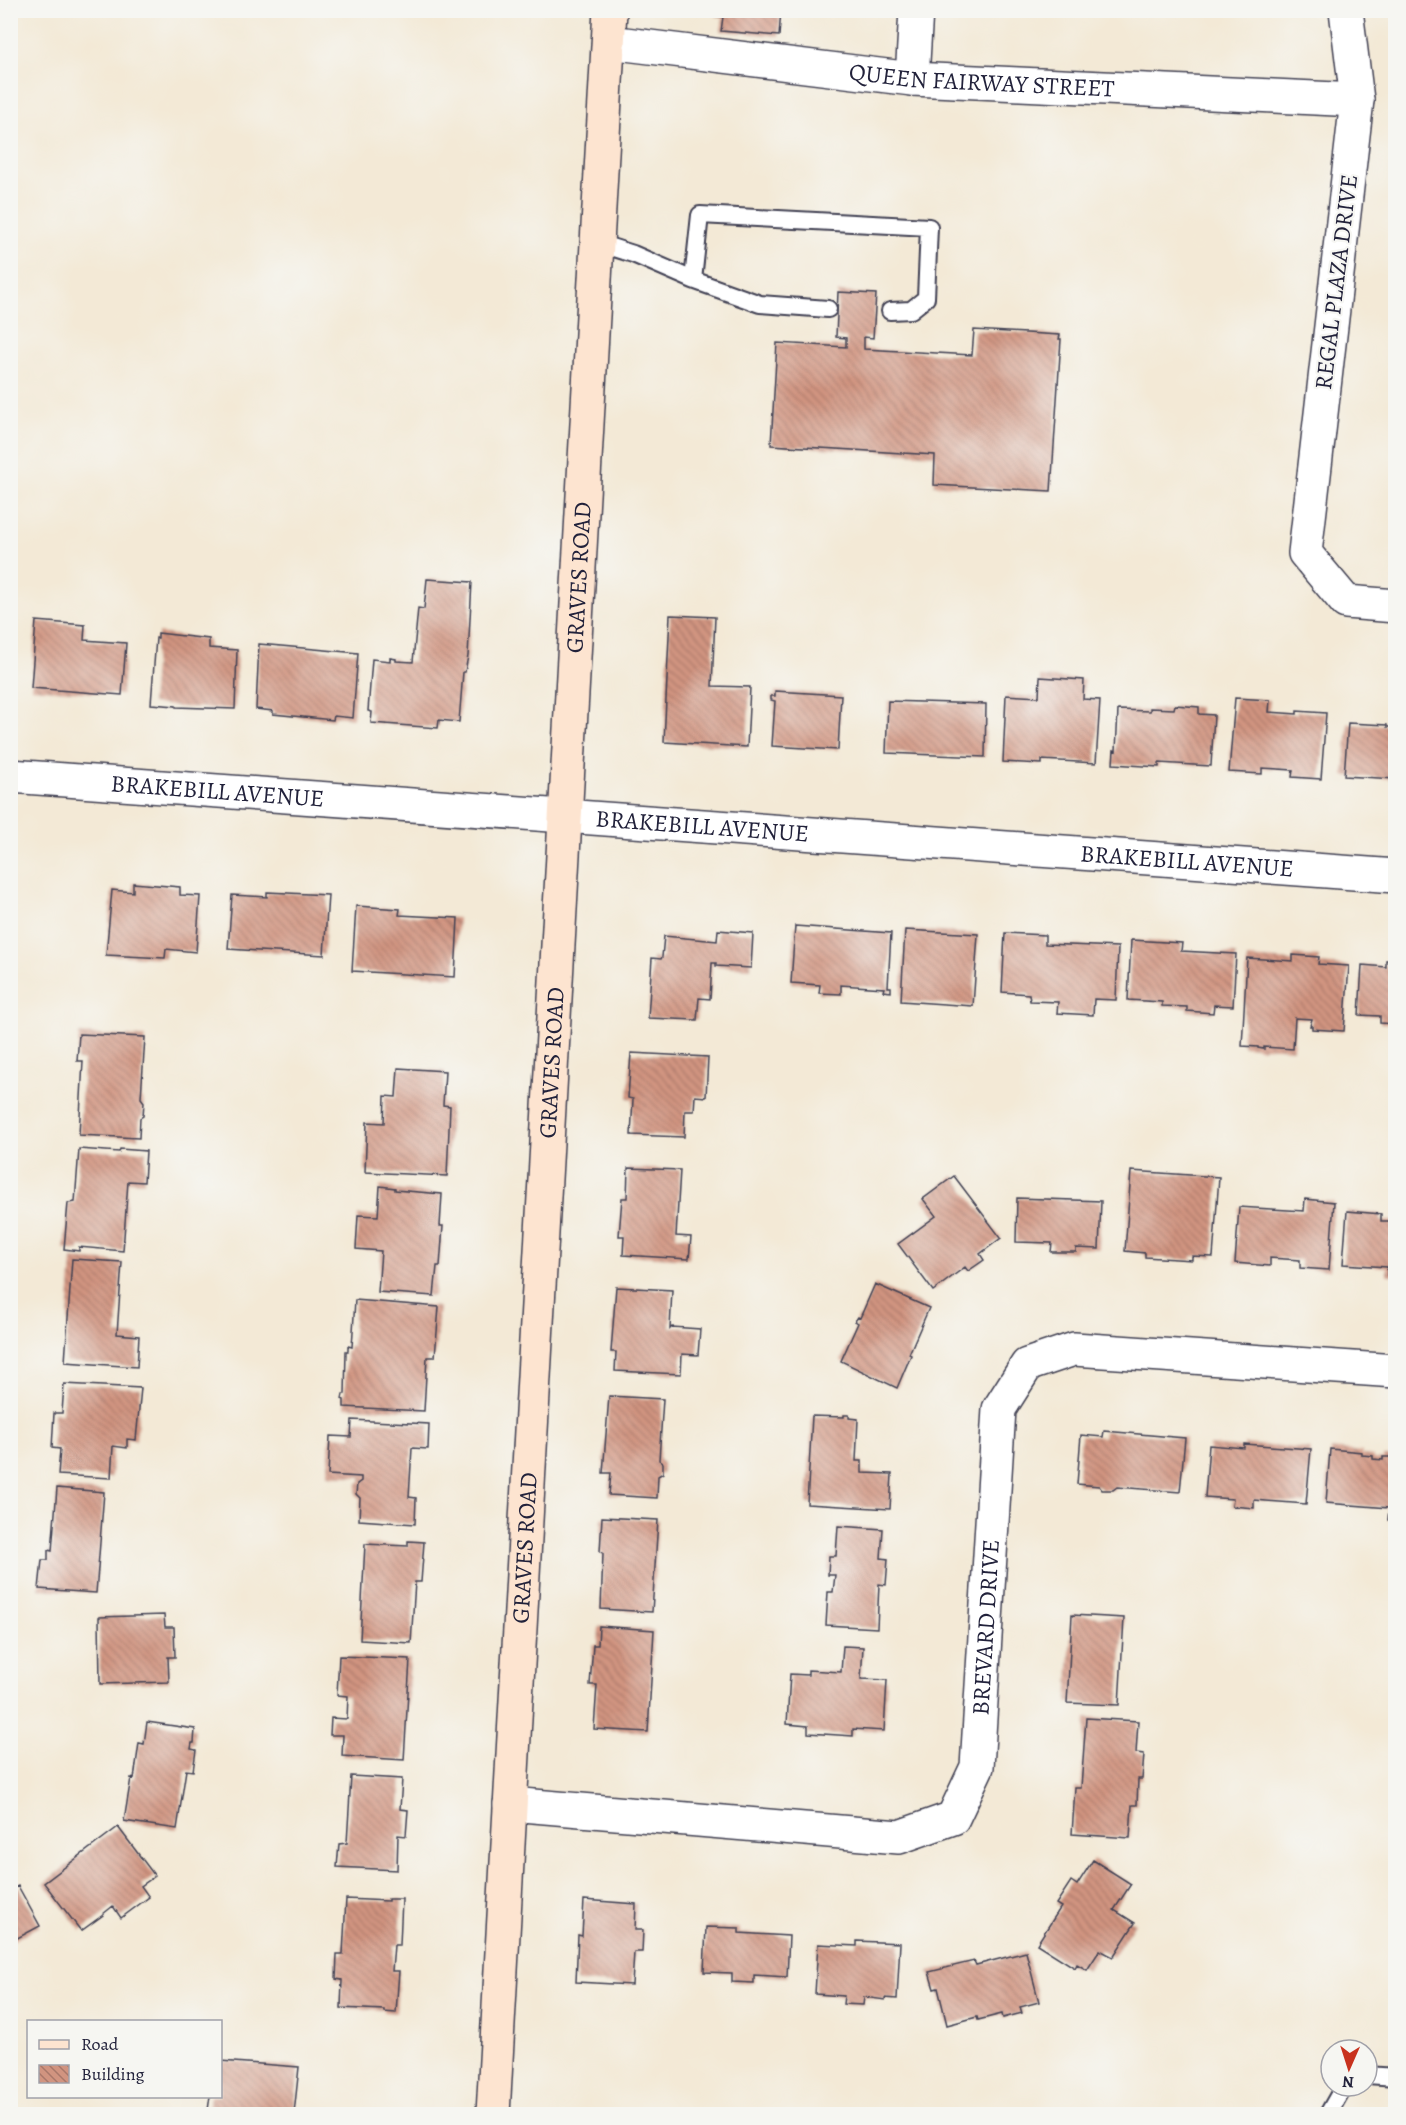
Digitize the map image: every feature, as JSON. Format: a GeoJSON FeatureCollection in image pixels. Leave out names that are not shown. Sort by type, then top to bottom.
{"type":"FeatureCollection","features":[{"type":"Feature","properties":{"kind":"street","name":"GRAVES ROAD"},"geometry":{"type":"LineString","coordinates":[[493,2115],[610,10]]}},
{"type":"Feature","properties":{"kind":"street"},"geometry":{"type":"LineString","coordinates":[[912,79],[916,10]]}},
{"type":"Feature","properties":{"kind":"street","name":"REGAL PLAZA DRIVE"},"geometry":{"type":"LineString","coordinates":[[1346,10],[1357,100],[1305,553],[1346,602],[1395,606]]}},
{"type":"Feature","properties":{"kind":"street","name":"QUEEN FAIRWAY STREET"},"geometry":{"type":"LineString","coordinates":[[609,42],[912,79],[1357,100]]}},
{"type":"Feature","properties":{"kind":"street","name":"BRAKEBILL AVENUE"},"geometry":{"type":"LineString","coordinates":[[10,776],[1395,876]]}},
{"type":"Feature","properties":{"kind":"street","name":"BREVARD DRIVE"},"geometry":{"type":"LineString","coordinates":[[510,1804],[899,1837],[953,1818],[977,1767],[999,1409],[1027,1365],[1074,1350],[1395,1371]]}},
{"type":"Feature","properties":{"kind":"lane"},"geometry":{"type":"LineString","coordinates":[[693,280],[700,215],[929,227],[926,298],[911,310],[890,311]]}},
{"type":"Feature","properties":{"kind":"lane"},"geometry":{"type":"LineString","coordinates":[[598,243],[633,254],[693,280],[760,304],[828,309]]}},
{"type":"Feature","properties":{"kind":"lane"},"geometry":{"type":"LineString","coordinates":[[1379,2076],[1395,2077]]}},
{"type":"Feature","properties":{"kind":"lane"},"geometry":{"type":"LineString","coordinates":[[1328,2115],[1337,2098]]}},
{"type":"Feature","properties":{"kind":"building"},"geometry":{"type":"Polygon","coordinates":[[[717,10],[781,10],[779,36],[721,31],[723,17],[716,16],[717,10]]]}},
{"type":"Feature","properties":{"kind":"building"},"geometry":{"type":"Polygon","coordinates":[[[838,292],[876,294],[873,338],[864,337],[864,349],[972,355],[974,330],[1060,335],[1051,491],[934,485],[935,455],[771,445],[777,343],[846,347],[846,338],[836,337],[838,292]]]}},
{"type":"Feature","properties":{"kind":"building"},"geometry":{"type":"Polygon","coordinates":[[[427,579],[472,582],[468,656],[465,672],[463,672],[459,722],[439,720],[438,728],[371,723],[372,712],[368,711],[372,659],[390,661],[390,658],[396,661],[413,662],[418,608],[424,609],[427,579]]]}},
{"type":"Feature","properties":{"kind":"building"},"geometry":{"type":"Polygon","coordinates":[[[670,615],[715,617],[712,686],[750,687],[747,747],[664,742],[670,615]]]}},
{"type":"Feature","properties":{"kind":"building"},"geometry":{"type":"Polygon","coordinates":[[[36,621],[85,625],[84,640],[126,643],[122,695],[31,688],[36,621]]]}},
{"type":"Feature","properties":{"kind":"building"},"geometry":{"type":"Polygon","coordinates":[[[158,633],[209,639],[209,648],[237,650],[235,709],[151,704],[158,633]]]}},
{"type":"Feature","properties":{"kind":"building"},"geometry":{"type":"Polygon","coordinates":[[[259,644],[358,653],[353,718],[334,716],[333,720],[273,714],[273,711],[256,709],[259,644]]]}},
{"type":"Feature","properties":{"kind":"building"},"geometry":{"type":"Polygon","coordinates":[[[1040,677],[1084,680],[1083,699],[1100,700],[1096,763],[1042,760],[1042,764],[1003,762],[1006,695],[1039,697],[1040,677]]]}},
{"type":"Feature","properties":{"kind":"building"},"geometry":{"type":"Polygon","coordinates":[[[775,691],[841,695],[838,750],[772,746],[775,701],[771,700],[771,696],[775,696],[775,691]]]}},
{"type":"Feature","properties":{"kind":"building"},"geometry":{"type":"Polygon","coordinates":[[[1235,698],[1270,700],[1269,712],[1326,713],[1321,779],[1292,777],[1293,770],[1262,768],[1262,774],[1229,772],[1235,698]]]}},
{"type":"Feature","properties":{"kind":"building"},"geometry":{"type":"Polygon","coordinates":[[[888,701],[986,704],[985,757],[886,753],[888,701]]]}},
{"type":"Feature","properties":{"kind":"building"},"geometry":{"type":"Polygon","coordinates":[[[1175,705],[1199,707],[1199,714],[1214,715],[1211,766],[1159,763],[1159,767],[1113,764],[1118,710],[1174,709],[1175,705]]]}},
{"type":"Feature","properties":{"kind":"building"},"geometry":{"type":"Polygon","coordinates":[[[1348,723],[1396,727],[1396,779],[1344,776],[1348,723]]]}},
{"type":"Feature","properties":{"kind":"building"},"geometry":{"type":"Polygon","coordinates":[[[133,883],[180,887],[180,895],[200,896],[196,952],[166,949],[165,958],[106,955],[112,890],[133,892],[133,883]]]}},
{"type":"Feature","properties":{"kind":"building"},"geometry":{"type":"Polygon","coordinates":[[[267,892],[328,895],[324,955],[228,949],[232,895],[267,897],[267,892]]]}},
{"type":"Feature","properties":{"kind":"building"},"geometry":{"type":"Polygon","coordinates":[[[356,906],[400,909],[399,915],[458,918],[455,977],[352,971],[356,906]]]}},
{"type":"Feature","properties":{"kind":"building"},"geometry":{"type":"Polygon","coordinates":[[[795,926],[891,933],[888,987],[891,987],[891,992],[883,991],[884,988],[841,985],[841,994],[819,993],[820,985],[791,983],[795,926]]]}},
{"type":"Feature","properties":{"kind":"building"},"geometry":{"type":"Polygon","coordinates":[[[718,930],[753,933],[751,968],[716,966],[716,963],[712,963],[710,999],[699,998],[697,1020],[648,1018],[652,958],[661,959],[664,936],[717,941],[718,930]]]}},
{"type":"Feature","properties":{"kind":"building"},"geometry":{"type":"Polygon","coordinates":[[[905,930],[978,934],[973,1006],[901,1001],[905,930]]]}},
{"type":"Feature","properties":{"kind":"building"},"geometry":{"type":"Polygon","coordinates":[[[1005,933],[1045,935],[1045,944],[1118,947],[1116,1000],[1094,999],[1093,1015],[1057,1013],[1058,1002],[1030,1001],[1029,994],[1002,992],[1005,933]]]}},
{"type":"Feature","properties":{"kind":"building"},"geometry":{"type":"Polygon","coordinates":[[[1131,940],[1182,943],[1181,951],[1236,954],[1233,1006],[1214,1005],[1213,1013],[1187,1011],[1187,1007],[1162,1006],[1162,1002],[1128,1000],[1131,940]]]}},
{"type":"Feature","properties":{"kind":"building"},"geometry":{"type":"Polygon","coordinates":[[[1293,955],[1319,957],[1318,964],[1349,966],[1344,1031],[1312,1029],[1310,1026],[1312,1019],[1295,1018],[1293,1049],[1242,1046],[1247,958],[1293,961],[1293,955]]]}},
{"type":"Feature","properties":{"kind":"building"},"geometry":{"type":"Polygon","coordinates":[[[1386,960],[1396,960],[1396,1024],[1380,1023],[1380,1016],[1359,1015],[1362,965],[1386,967],[1386,960]]]}},
{"type":"Feature","properties":{"kind":"building"},"geometry":{"type":"Polygon","coordinates":[[[79,1034],[145,1037],[141,1098],[144,1102],[139,1138],[79,1135],[83,1061],[77,1061],[79,1034]]]}},
{"type":"Feature","properties":{"kind":"building"},"geometry":{"type":"Polygon","coordinates":[[[631,1053],[708,1057],[706,1097],[695,1096],[694,1111],[685,1111],[684,1137],[631,1135],[633,1099],[628,1098],[631,1053]]]}},
{"type":"Feature","properties":{"kind":"building"},"geometry":{"type":"Polygon","coordinates":[[[398,1068],[445,1071],[443,1105],[450,1106],[447,1176],[365,1172],[367,1122],[384,1123],[385,1096],[396,1097],[398,1068]]]}},
{"type":"Feature","properties":{"kind":"building"},"geometry":{"type":"Polygon","coordinates":[[[79,1149],[119,1152],[120,1149],[146,1151],[144,1182],[128,1181],[123,1251],[79,1247],[79,1251],[64,1249],[68,1203],[75,1202],[79,1149]]]}},
{"type":"Feature","properties":{"kind":"building"},"geometry":{"type":"Polygon","coordinates":[[[628,1168],[680,1170],[676,1236],[691,1237],[689,1259],[623,1255],[624,1236],[619,1236],[622,1198],[627,1198],[628,1168]]]}},
{"type":"Feature","properties":{"kind":"building"},"geometry":{"type":"Polygon","coordinates":[[[1131,1171],[1219,1177],[1213,1257],[1192,1256],[1192,1260],[1145,1257],[1145,1253],[1125,1251],[1131,1171]]]}},
{"type":"Feature","properties":{"kind":"building"},"geometry":{"type":"Polygon","coordinates":[[[954,1176],[1001,1238],[980,1254],[984,1260],[968,1271],[965,1267],[933,1291],[898,1244],[936,1216],[923,1199],[954,1176]]]}},
{"type":"Feature","properties":{"kind":"building"},"geometry":{"type":"Polygon","coordinates":[[[380,1186],[395,1188],[395,1190],[442,1194],[440,1226],[443,1226],[440,1266],[437,1266],[434,1296],[378,1292],[381,1251],[356,1249],[358,1215],[378,1216],[380,1186]]]}},
{"type":"Feature","properties":{"kind":"building"},"geometry":{"type":"Polygon","coordinates":[[[1017,1198],[1101,1201],[1099,1249],[1076,1248],[1076,1252],[1051,1252],[1052,1243],[1016,1242],[1017,1198]]]}},
{"type":"Feature","properties":{"kind":"building"},"geometry":{"type":"Polygon","coordinates":[[[1305,1199],[1334,1202],[1329,1270],[1300,1268],[1300,1260],[1270,1258],[1270,1266],[1235,1263],[1239,1207],[1304,1211],[1305,1199]]]}},
{"type":"Feature","properties":{"kind":"building"},"geometry":{"type":"Polygon","coordinates":[[[1347,1211],[1381,1214],[1381,1221],[1396,1221],[1396,1275],[1387,1275],[1387,1267],[1343,1264],[1347,1211]]]}},
{"type":"Feature","properties":{"kind":"building"},"geometry":{"type":"Polygon","coordinates":[[[72,1259],[122,1262],[117,1334],[139,1336],[137,1367],[65,1362],[72,1259]]]}},
{"type":"Feature","properties":{"kind":"building"},"geometry":{"type":"Polygon","coordinates":[[[875,1284],[929,1308],[897,1388],[841,1361],[858,1323],[855,1321],[858,1317],[860,1318],[875,1284]]]}},
{"type":"Feature","properties":{"kind":"building"},"geometry":{"type":"Polygon","coordinates":[[[616,1287],[672,1290],[670,1329],[672,1327],[700,1329],[698,1355],[682,1354],[681,1374],[615,1371],[616,1352],[611,1352],[616,1287]]]}},
{"type":"Feature","properties":{"kind":"building"},"geometry":{"type":"Polygon","coordinates":[[[355,1300],[439,1307],[435,1357],[427,1357],[424,1411],[344,1407],[342,1399],[345,1394],[346,1351],[348,1351],[348,1346],[352,1347],[355,1300]]]}},
{"type":"Feature","properties":{"kind":"building"},"geometry":{"type":"Polygon","coordinates":[[[64,1384],[141,1388],[136,1440],[127,1439],[127,1448],[113,1446],[111,1478],[58,1475],[60,1449],[52,1448],[54,1413],[62,1413],[64,1384]]]}},
{"type":"Feature","properties":{"kind":"building"},"geometry":{"type":"Polygon","coordinates":[[[609,1396],[663,1399],[659,1460],[663,1463],[663,1473],[658,1476],[657,1498],[609,1495],[611,1473],[603,1473],[609,1396]]]}},
{"type":"Feature","properties":{"kind":"building"},"geometry":{"type":"Polygon","coordinates":[[[844,1415],[858,1419],[856,1461],[862,1461],[862,1473],[892,1474],[890,1509],[807,1504],[812,1416],[844,1417],[844,1415]]]}},
{"type":"Feature","properties":{"kind":"building"},"geometry":{"type":"Polygon","coordinates":[[[352,1420],[429,1424],[428,1449],[412,1448],[409,1497],[416,1498],[415,1524],[359,1520],[360,1498],[356,1494],[357,1484],[361,1481],[361,1477],[328,1475],[330,1436],[351,1437],[352,1420]]]}},
{"type":"Feature","properties":{"kind":"building"},"geometry":{"type":"Polygon","coordinates":[[[1104,1431],[1185,1438],[1180,1492],[1117,1487],[1113,1490],[1102,1490],[1099,1486],[1077,1484],[1081,1435],[1103,1437],[1104,1431]]]}},
{"type":"Feature","properties":{"kind":"building"},"geometry":{"type":"Polygon","coordinates":[[[1244,1444],[1311,1449],[1306,1504],[1254,1500],[1254,1508],[1232,1506],[1233,1499],[1205,1497],[1209,1445],[1244,1448],[1244,1444]]]}},
{"type":"Feature","properties":{"kind":"building"},"geometry":{"type":"Polygon","coordinates":[[[1330,1449],[1362,1452],[1362,1455],[1383,1460],[1383,1457],[1393,1457],[1396,1451],[1396,1520],[1388,1520],[1389,1508],[1326,1503],[1330,1449]]]}},
{"type":"Feature","properties":{"kind":"building"},"geometry":{"type":"Polygon","coordinates":[[[57,1488],[104,1492],[96,1593],[39,1589],[42,1560],[48,1560],[48,1550],[52,1551],[57,1488]]]}},
{"type":"Feature","properties":{"kind":"building"},"geometry":{"type":"Polygon","coordinates":[[[602,1517],[658,1520],[652,1612],[601,1609],[602,1517]]]}},
{"type":"Feature","properties":{"kind":"building"},"geometry":{"type":"Polygon","coordinates":[[[838,1526],[883,1529],[881,1558],[888,1559],[886,1585],[879,1584],[877,1628],[826,1625],[828,1592],[833,1592],[835,1575],[828,1575],[829,1556],[836,1556],[838,1526]]]}},
{"type":"Feature","properties":{"kind":"building"},"geometry":{"type":"Polygon","coordinates":[[[408,1541],[424,1542],[421,1582],[415,1582],[411,1643],[360,1640],[365,1544],[408,1546],[408,1541]]]}},
{"type":"Feature","properties":{"kind":"building"},"geometry":{"type":"Polygon","coordinates":[[[164,1615],[165,1627],[174,1627],[175,1657],[168,1657],[169,1682],[100,1684],[99,1617],[164,1615]]]}},
{"type":"Feature","properties":{"kind":"building"},"geometry":{"type":"Polygon","coordinates":[[[1072,1615],[1124,1618],[1119,1705],[1067,1703],[1072,1615]]]}},
{"type":"Feature","properties":{"kind":"building"},"geometry":{"type":"Polygon","coordinates":[[[599,1626],[654,1630],[648,1732],[594,1729],[597,1685],[590,1685],[593,1645],[598,1645],[599,1626]]]}},
{"type":"Feature","properties":{"kind":"building"},"geometry":{"type":"Polygon","coordinates":[[[843,1646],[863,1647],[861,1679],[887,1680],[884,1731],[853,1729],[853,1736],[808,1733],[808,1726],[787,1724],[790,1674],[808,1675],[808,1670],[841,1672],[843,1646]]]}},
{"type":"Feature","properties":{"kind":"building"},"geometry":{"type":"Polygon","coordinates":[[[339,1656],[410,1659],[404,1760],[342,1756],[343,1735],[330,1735],[331,1718],[347,1719],[348,1696],[337,1695],[339,1656]]]}},
{"type":"Feature","properties":{"kind":"building"},"geometry":{"type":"Polygon","coordinates":[[[1086,1718],[1138,1721],[1136,1753],[1144,1754],[1142,1779],[1138,1779],[1137,1805],[1132,1805],[1130,1838],[1072,1834],[1075,1788],[1081,1788],[1086,1718]]]}},
{"type":"Feature","properties":{"kind":"building"},"geometry":{"type":"Polygon","coordinates":[[[147,1722],[195,1729],[191,1749],[196,1750],[193,1771],[186,1770],[177,1829],[124,1821],[131,1778],[134,1779],[139,1743],[144,1744],[147,1722]]]}},
{"type":"Feature","properties":{"kind":"building"},"geometry":{"type":"Polygon","coordinates":[[[351,1776],[402,1779],[400,1809],[408,1810],[406,1836],[398,1835],[397,1870],[337,1867],[339,1844],[347,1843],[351,1776]]]}},
{"type":"Feature","properties":{"kind":"building"},"geometry":{"type":"Polygon","coordinates":[[[118,1827],[155,1876],[141,1886],[149,1897],[121,1918],[113,1906],[81,1931],[44,1883],[118,1827]]]}},
{"type":"Feature","properties":{"kind":"building"},"geometry":{"type":"Polygon","coordinates":[[[1093,1860],[1131,1884],[1114,1910],[1135,1923],[1113,1957],[1100,1950],[1087,1970],[1077,1964],[1075,1968],[1037,1944],[1061,1907],[1056,1904],[1071,1881],[1077,1885],[1093,1860]]]}},
{"type":"Feature","properties":{"kind":"building"},"geometry":{"type":"Polygon","coordinates":[[[18,1886],[40,1926],[10,1942],[10,1890],[18,1886]]]}},
{"type":"Feature","properties":{"kind":"building"},"geometry":{"type":"Polygon","coordinates":[[[346,1899],[388,1901],[388,1899],[402,1899],[400,1945],[394,1945],[392,1971],[399,1971],[396,2013],[384,2012],[384,2010],[341,2008],[342,1980],[336,1979],[337,1954],[343,1954],[346,1899]]]}},
{"type":"Feature","properties":{"kind":"building"},"geometry":{"type":"Polygon","coordinates":[[[584,1900],[636,1904],[635,1930],[643,1930],[642,1952],[634,1952],[632,1985],[576,1982],[578,1935],[582,1936],[584,1900]]]}},
{"type":"Feature","properties":{"kind":"building"},"geometry":{"type":"Polygon","coordinates":[[[706,1927],[739,1928],[739,1933],[789,1936],[787,1977],[754,1975],[754,1983],[732,1982],[732,1973],[704,1972],[706,1927]]]}},
{"type":"Feature","properties":{"kind":"building"},"geometry":{"type":"Polygon","coordinates":[[[857,1941],[900,1943],[897,1999],[864,1997],[863,2005],[843,2004],[844,1996],[815,1994],[818,1944],[857,1946],[857,1941]]]}},
{"type":"Feature","properties":{"kind":"building"},"geometry":{"type":"Polygon","coordinates":[[[1026,1952],[1039,2002],[1020,2007],[1022,2013],[1003,2018],[1002,2014],[978,2020],[977,2017],[947,2025],[938,1988],[934,1989],[929,1972],[974,1961],[976,1965],[1026,1952]]]}},
{"type":"Feature","properties":{"kind":"building"},"geometry":{"type":"Polygon","coordinates":[[[222,2061],[299,2067],[294,2114],[208,2110],[210,2098],[222,2098],[222,2061]]]}}]}
